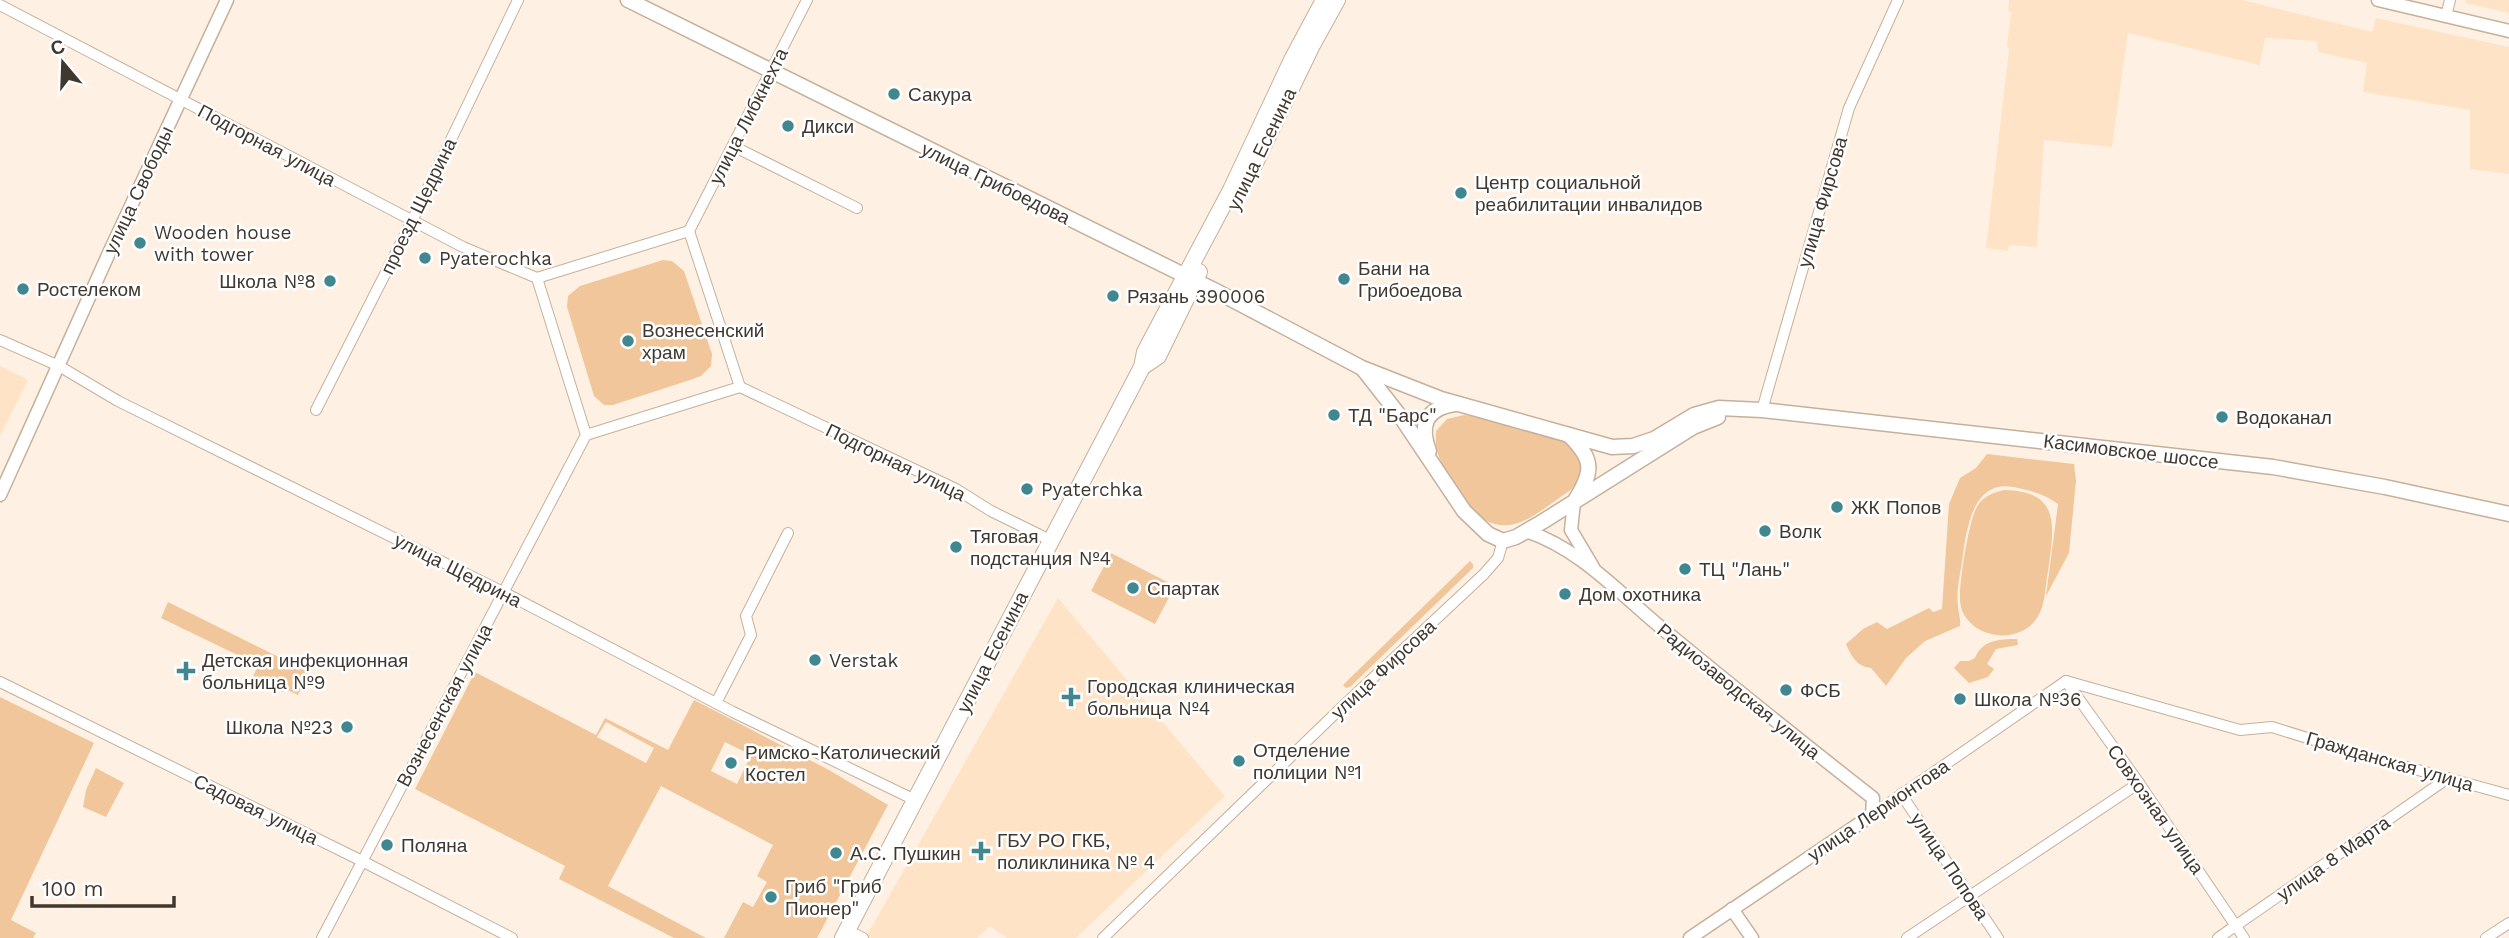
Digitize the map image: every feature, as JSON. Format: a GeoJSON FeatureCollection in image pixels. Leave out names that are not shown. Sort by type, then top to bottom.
{"type":"FeatureCollection","features":[{"type":"Feature","properties":{"kind":"main road","name":"улица Грибоедова"},"geometry":{"type":"LineString","coordinates":[[628,0],[1190,278],[1362,368]]}},
{"type":"Feature","properties":{"kind":"main road","name":"улица Есенина"},"geometry":{"type":"LineString","coordinates":[[845,934],[1142,367],[1145,352],[1190,278],[1292,60],[1325,3]]}},
{"type":"Feature","properties":{"kind":"main road"},"geometry":{"type":"LineString","coordinates":[[1362,368],[1436,405]]}},
{"type":"Feature","properties":{"kind":"main road"},"geometry":{"type":"LineString","coordinates":[[1362,368],[1403,420],[1464,511],[1488,534],[1503,541]]}},
{"type":"Feature","properties":{"kind":"main road","name":"Касимовское шоссе"},"geometry":{"type":"LineString","coordinates":[[1436,405],[1456,404],[1612,447],[1633,446],[1654,439],[1694,415],[1719,408],[1755,410],[2273,467],[2385,487],[2509,514]]}},
{"type":"Feature","properties":{"kind":"main road"},"geometry":{"type":"LineString","coordinates":[[1403,420],[1436,405]]}},
{"type":"Feature","properties":{"kind":"main road"},"geometry":{"type":"LineString","coordinates":[[1434,466],[1424,439],[1425,424],[1436,405]]}},
{"type":"Feature","properties":{"kind":"main road","name":"Касимовское шоссе"},"geometry":{"type":"LineString","coordinates":[[1503,541],[1526,531],[1693,427],[1712,419],[1755,410]]}},
{"type":"Feature","properties":{"kind":"main road"},"geometry":{"type":"LineString","coordinates":[[1568,434],[1584,450],[1590,464],[1586,482],[1574,502]]}},
{"type":"Feature","properties":{"kind":"street","name":"улица Свободы"},"geometry":{"type":"LineString","coordinates":[[0,495],[227,0]]}},
{"type":"Feature","properties":{"kind":"street","name":"проезд Щедрина"},"geometry":{"type":"LineString","coordinates":[[316,410],[412,221],[518,0]]}},
{"type":"Feature","properties":{"kind":"street","name":"улица Либкнехта"},"geometry":{"type":"LineString","coordinates":[[690,231],[807,0]]}},
{"type":"Feature","properties":{"kind":"street","name":"улица Фирсова"},"geometry":{"type":"LineString","coordinates":[[1755,410],[1849,108],[1898,0]]}},
{"type":"Feature","properties":{"kind":"street"},"geometry":{"type":"LineString","coordinates":[[2378,0],[2509,31]]}},
{"type":"Feature","properties":{"kind":"street"},"geometry":{"type":"LineString","coordinates":[[2446,16],[2449,0]]}},
{"type":"Feature","properties":{"kind":"street","name":"Подгорная улица"},"geometry":{"type":"LineString","coordinates":[[0,5],[463,247],[537,278]]}},
{"type":"Feature","properties":{"kind":"street"},"geometry":{"type":"LineString","coordinates":[[733,146],[857,208]]}},
{"type":"Feature","properties":{"kind":"street"},"geometry":{"type":"LineString","coordinates":[[690,231],[740,387],[586,435],[537,278],[690,231]]}},
{"type":"Feature","properties":{"kind":"street","name":"улица Щедрина"},"geometry":{"type":"LineString","coordinates":[[0,340],[59,366],[118,401],[503,592],[716,703],[915,800]]}},
{"type":"Feature","properties":{"kind":"street","name":"Подгорная улица"},"geometry":{"type":"LineString","coordinates":[[740,387],[956,489],[1050,540]]}},
{"type":"Feature","properties":{"kind":"street","name":"Вознесенская улица"},"geometry":{"type":"LineString","coordinates":[[322,938],[586,435]]}},
{"type":"Feature","properties":{"kind":"street"},"geometry":{"type":"LineString","coordinates":[[1574,502],[1571,530],[1595,570]]}},
{"type":"Feature","properties":{"kind":"street"},"geometry":{"type":"LineString","coordinates":[[1526,531],[1556,543],[1595,570]]}},
{"type":"Feature","properties":{"kind":"street"},"geometry":{"type":"LineString","coordinates":[[716,703],[751,635],[746,616],[789,533]]}},
{"type":"Feature","properties":{"kind":"street","name":"улица Фирсова"},"geometry":{"type":"LineString","coordinates":[[1103,938],[1484,574],[1497,558],[1503,541]]}},
{"type":"Feature","properties":{"kind":"street","name":"Радиозаводская улица"},"geometry":{"type":"LineString","coordinates":[[1595,570],[1678,642],[1873,798],[1872,815]]}},
{"type":"Feature","properties":{"kind":"street","name":"улица Лермонтова"},"geometry":{"type":"LineString","coordinates":[[1690,938],[2066,681]]}},
{"type":"Feature","properties":{"kind":"street","name":"Гражданская улица"},"geometry":{"type":"LineString","coordinates":[[2066,681],[2240,730],[2272,727],[2509,795]]}},
{"type":"Feature","properties":{"kind":"street","name":"Совхозная улица"},"geometry":{"type":"LineString","coordinates":[[2066,681],[2244,938]]}},
{"type":"Feature","properties":{"kind":"street","name":"Садовая улица"},"geometry":{"type":"LineString","coordinates":[[0,682],[512,938]]}},
{"type":"Feature","properties":{"kind":"street","name":"улица 8 Марта"},"geometry":{"type":"LineString","coordinates":[[2218,938],[2448,778]]}},
{"type":"Feature","properties":{"kind":"street"},"geometry":{"type":"LineString","coordinates":[[1907,938],[2139,783]]}},
{"type":"Feature","properties":{"kind":"street","name":"улица Попова"},"geometry":{"type":"LineString","coordinates":[[1901,794],[1998,938]]}},
{"type":"Feature","properties":{"kind":"street"},"geometry":{"type":"LineString","coordinates":[[1732,909],[1752,938]]}},
{"type":"Feature","properties":{"kind":"street"},"geometry":{"type":"LineString","coordinates":[[2486,938],[2509,923]]}},
{"type":"Feature","properties":{"kind":"street"},"geometry":{"type":"LineString","coordinates":[[845,934],[863,938]]}},
{"type":"Feature","properties":{"kind":"shaded area"},"geometry":{"type":"Polygon","coordinates":[[[2009,0],[2242,0],[2372,32],[2376,18],[2509,47],[2509,174],[2470,169],[2470,110],[2363,92],[2367,63],[2318,52],[2317,41],[2265,38],[2260,65],[2128,33],[2112,147],[2044,140],[2037,247],[2009,245],[2008,251],[1986,248],[2009,49],[2009,0]]]}},
{"type":"Feature","properties":{"kind":"shaded area"},"geometry":{"type":"Polygon","coordinates":[[[2466,0],[2509,0],[2509,13],[2465,3],[2466,0]]]}},
{"type":"Feature","properties":{"kind":"shaded area"},"geometry":{"type":"Polygon","coordinates":[[[663,260],[672,261],[684,271],[712,354],[711,366],[701,376],[693,379],[613,405],[604,405],[594,396],[567,307],[568,296],[580,286],[663,260]]]}},
{"type":"Feature","properties":{"kind":"shaded area"},"geometry":{"type":"Polygon","coordinates":[[[0,366],[28,380],[0,436],[0,366]]]}},
{"type":"Feature","properties":{"kind":"shaded area"},"geometry":{"type":"Polygon","coordinates":[[[1464,415],[1492,419],[1565,440],[1571,444],[1580,460],[1580,479],[1566,493],[1523,521],[1505,525],[1487,521],[1465,501],[1443,466],[1436,447],[1436,431],[1447,419],[1464,415]]]}},
{"type":"Feature","properties":{"kind":"shaded area"},"geometry":{"type":"Polygon","coordinates":[[[1987,454],[2074,464],[2076,481],[2069,553],[2046,596],[2058,504],[2037,493],[2013,487],[1999,487],[1988,492],[1979,500],[1973,511],[1966,537],[1958,583],[1960,626],[1925,641],[1906,658],[1886,686],[1871,668],[1855,660],[1846,644],[1863,629],[1877,622],[1887,629],[1929,608],[1933,612],[1942,609],[1949,504],[1960,478],[1976,468],[1987,454]]]}},
{"type":"Feature","properties":{"kind":"shaded area"},"geometry":{"type":"Polygon","coordinates":[[[2005,490],[2037,497],[2045,505],[2050,515],[2052,541],[2040,613],[2030,626],[2022,631],[2003,635],[1983,631],[1967,619],[1961,608],[1960,591],[1965,550],[1975,512],[1986,497],[2005,490]]]}},
{"type":"Feature","properties":{"kind":"shaded area","name":"Спартак"},"geometry":{"type":"Polygon","coordinates":[[[1111,553],[1175,586],[1155,624],[1091,591],[1111,553]]]}},
{"type":"Feature","properties":{"kind":"shaded area"},"geometry":{"type":"Polygon","coordinates":[[[1470,561],[1473,568],[1350,687],[1343,685],[1470,561]]]}},
{"type":"Feature","properties":{"kind":"shaded area","name":"Городская клиническая больница №4"},"geometry":{"type":"Polygon","coordinates":[[[1058,598],[1225,796],[1076,938],[1007,938],[990,926],[977,938],[870,938],[867,935],[1058,598]]]}},
{"type":"Feature","properties":{"kind":"shaded area"},"geometry":{"type":"Polygon","coordinates":[[[168,602],[309,672],[298,695],[285,689],[283,692],[253,677],[258,665],[161,618],[168,602]]]}},
{"type":"Feature","properties":{"kind":"shaded area"},"geometry":{"type":"Polygon","coordinates":[[[2017,639],[2018,645],[1996,649],[1987,664],[1994,669],[1988,677],[1969,683],[1954,668],[1960,661],[1975,658],[1987,644],[1998,640],[2017,639]]]}},
{"type":"Feature","properties":{"kind":"shaded area"},"geometry":{"type":"Polygon","coordinates":[[[475,672],[596,735],[605,718],[668,750],[694,700],[829,770],[888,805],[817,938],[724,938],[743,902],[753,907],[767,882],[757,876],[773,845],[661,786],[608,886],[706,938],[674,938],[559,879],[565,866],[415,789],[475,672]],[[606,722],[597,737],[646,763],[654,748],[606,722]],[[725,742],[711,771],[737,784],[751,755],[725,742]]]}},
{"type":"Feature","properties":{"kind":"shaded area"},"geometry":{"type":"Polygon","coordinates":[[[0,697],[94,743],[11,920],[36,933],[33,938],[0,938],[0,697]]]}},
{"type":"Feature","properties":{"kind":"shaded area"},"geometry":{"type":"Polygon","coordinates":[[[96,768],[124,783],[106,817],[83,807],[86,790],[96,768]]]}},
{"type":"Feature","properties":{"kind":"place","name":"Сакура"},"geometry":{"type":"Point","coordinates":[894,94]}},
{"type":"Feature","properties":{"kind":"place","name":"Дикси"},"geometry":{"type":"Point","coordinates":[788,126]}},
{"type":"Feature","properties":{"kind":"place","name":"Центр социальной реабилитации инвалидов"},"geometry":{"type":"Point","coordinates":[1461,193]}},
{"type":"Feature","properties":{"kind":"place","name":"Wooden house with tower"},"geometry":{"type":"Point","coordinates":[140,243]}},
{"type":"Feature","properties":{"kind":"place","name":"Pyaterochka"},"geometry":{"type":"Point","coordinates":[425,258]}},
{"type":"Feature","properties":{"kind":"place","name":"Бани на Грибоедова"},"geometry":{"type":"Point","coordinates":[1344,279]}},
{"type":"Feature","properties":{"kind":"place","name":"Школа №8"},"geometry":{"type":"Point","coordinates":[330,281]}},
{"type":"Feature","properties":{"kind":"place","name":"Ростелеком"},"geometry":{"type":"Point","coordinates":[23,289]}},
{"type":"Feature","properties":{"kind":"place","name":"Рязань 390006"},"geometry":{"type":"Point","coordinates":[1113,296]}},
{"type":"Feature","properties":{"kind":"place","name":"Вознесенский храм"},"geometry":{"type":"Point","coordinates":[628,341]}},
{"type":"Feature","properties":{"kind":"place","name":"ТД \"Барс\""},"geometry":{"type":"Point","coordinates":[1334,415]}},
{"type":"Feature","properties":{"kind":"place","name":"Водоканал"},"geometry":{"type":"Point","coordinates":[2222,417]}},
{"type":"Feature","properties":{"kind":"place","name":"Pyaterchka"},"geometry":{"type":"Point","coordinates":[1027,489]}},
{"type":"Feature","properties":{"kind":"place","name":"ЖК Попов"},"geometry":{"type":"Point","coordinates":[1837,507]}},
{"type":"Feature","properties":{"kind":"place","name":"Волк"},"geometry":{"type":"Point","coordinates":[1765,531]}},
{"type":"Feature","properties":{"kind":"place","name":"Тяговая подстанция №4"},"geometry":{"type":"Point","coordinates":[956,547]}},
{"type":"Feature","properties":{"kind":"place","name":"ТЦ \"Лань\""},"geometry":{"type":"Point","coordinates":[1685,569]}},
{"type":"Feature","properties":{"kind":"place","name":"Спартак"},"geometry":{"type":"Point","coordinates":[1133,588]}},
{"type":"Feature","properties":{"kind":"place","name":"Дом охотника"},"geometry":{"type":"Point","coordinates":[1565,594]}},
{"type":"Feature","properties":{"kind":"place","name":"Verstak"},"geometry":{"type":"Point","coordinates":[815,660]}},
{"type":"Feature","properties":{"kind":"place","name":"Детская инфекционная больница №9"},"geometry":{"type":"Point","coordinates":[186,671]}},
{"type":"Feature","properties":{"kind":"place","name":"ФСБ"},"geometry":{"type":"Point","coordinates":[1786,690]}},
{"type":"Feature","properties":{"kind":"place","name":"Городская клиническая больница №4"},"geometry":{"type":"Point","coordinates":[1071,697]}},
{"type":"Feature","properties":{"kind":"place","name":"Школа №36"},"geometry":{"type":"Point","coordinates":[1960,699]}},
{"type":"Feature","properties":{"kind":"place","name":"Школа №23"},"geometry":{"type":"Point","coordinates":[347,727]}},
{"type":"Feature","properties":{"kind":"place","name":"Отделение полиции №1"},"geometry":{"type":"Point","coordinates":[1239,761]}},
{"type":"Feature","properties":{"kind":"place","name":"Римско-Католический Костел"},"geometry":{"type":"Point","coordinates":[731,763]}},
{"type":"Feature","properties":{"kind":"place","name":"Поляна"},"geometry":{"type":"Point","coordinates":[387,845]}},
{"type":"Feature","properties":{"kind":"place","name":"ГБУ РО ГКБ, поликлиника № 4"},"geometry":{"type":"Point","coordinates":[981,851]}},
{"type":"Feature","properties":{"kind":"place","name":"А.С. Пушкин"},"geometry":{"type":"Point","coordinates":[836,853]}},
{"type":"Feature","properties":{"kind":"place","name":"Гриб \"Гриб Пионер\""},"geometry":{"type":"Point","coordinates":[771,897]}}]}
